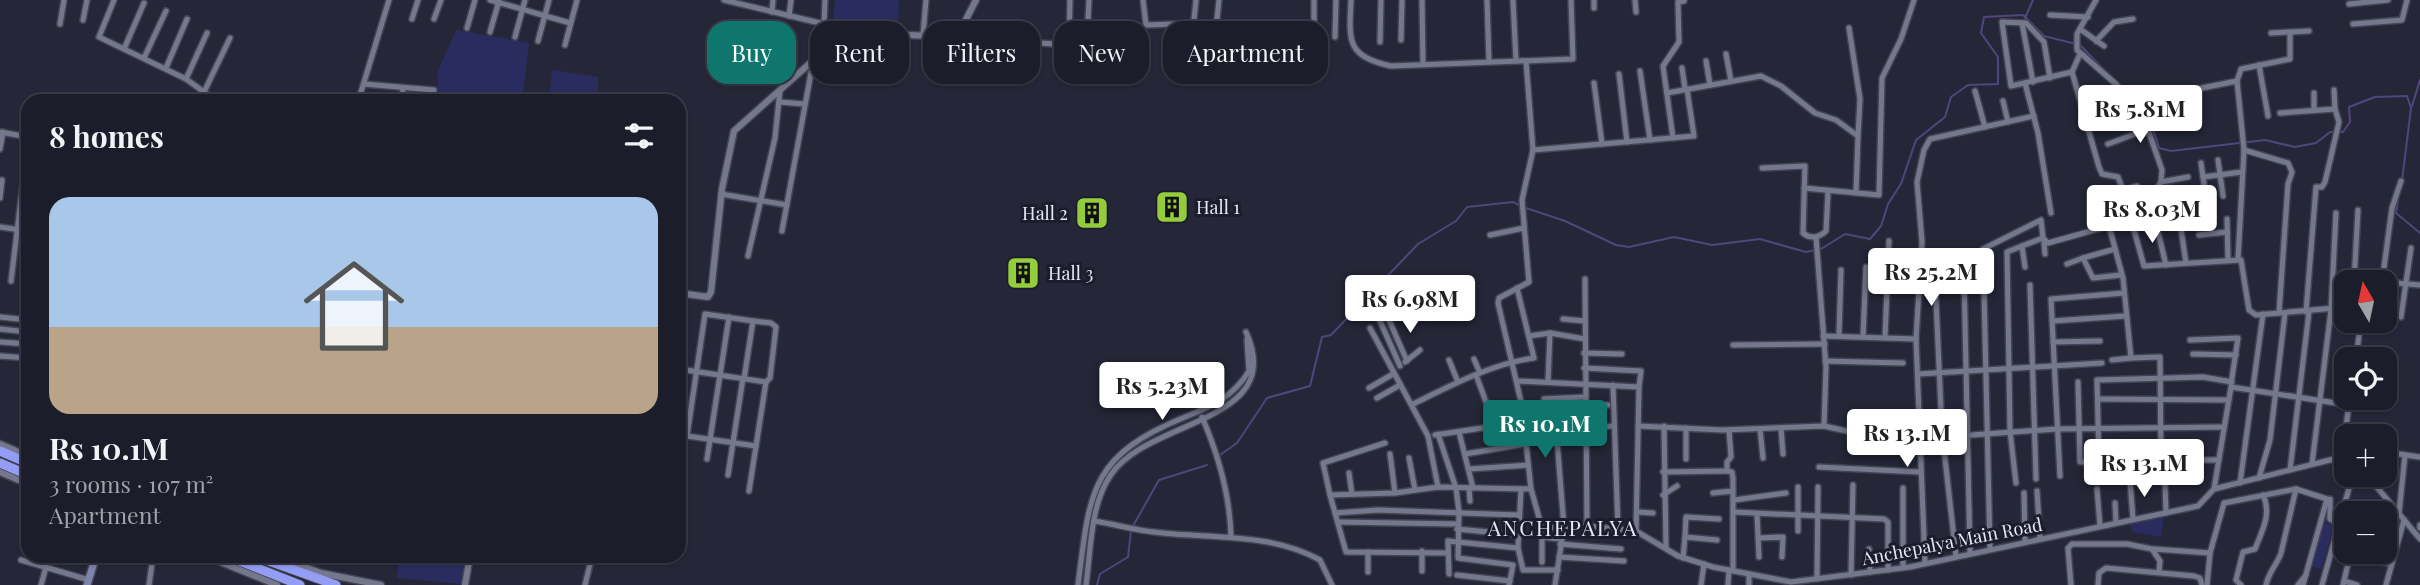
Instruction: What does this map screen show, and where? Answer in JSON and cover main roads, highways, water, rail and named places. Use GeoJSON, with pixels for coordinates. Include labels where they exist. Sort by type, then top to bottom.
{"type":"FeatureCollection","features":[{"type":"Feature","properties":{"kind":"highway"},"geometry":{"type":"LineString","coordinates":[[0,451],[21,460]]}},
{"type":"Feature","properties":{"kind":"highway"},"geometry":{"type":"LineString","coordinates":[[0,463],[21,472]]}},
{"type":"Feature","properties":{"kind":"highway"},"geometry":{"type":"LineString","coordinates":[[245,563],[298,584]]}},
{"type":"Feature","properties":{"kind":"highway"},"geometry":{"type":"LineString","coordinates":[[272,563],[336,585]]}},
{"type":"Feature","properties":{"kind":"main road"},"geometry":{"type":"LineString","coordinates":[[88,582],[94,563]]}},
{"type":"Feature","properties":{"kind":"waterway"},"geometry":{"type":"LineString","coordinates":[[2025,18],[2033,0]]}},
{"type":"Feature","properties":{"kind":"waterway"},"geometry":{"type":"LineString","coordinates":[[1526,208],[1565,221],[1616,245],[1629,247],[1674,237],[1712,245],[1760,239],[1806,252],[1821,249],[1845,234],[1870,239],[1881,226],[1888,204],[1901,184],[1916,140],[1945,117],[1951,97],[1968,85],[1998,84],[1998,57],[1981,33],[1984,17],[2023,15],[2044,36],[2080,45],[2140,107]]}},
{"type":"Feature","properties":{"kind":"waterway"},"geometry":{"type":"LineString","coordinates":[[2412,106],[2420,80]]}},
{"type":"Feature","properties":{"kind":"waterway"},"geometry":{"type":"LineString","coordinates":[[2143,112],[2152,125],[2159,148],[2171,151],[2265,140],[2295,147],[2316,143],[2330,132],[2343,132],[2350,122],[2349,107],[2375,97],[2407,96],[2411,108],[2402,181]]}},
{"type":"Feature","properties":{"kind":"waterway"},"geometry":{"type":"LineString","coordinates":[[2399,194],[2396,213],[2420,233]]}},
{"type":"Feature","properties":{"kind":"waterway"},"geometry":{"type":"LineString","coordinates":[[1220,455],[1237,443],[1267,398],[1310,386],[1322,337],[1331,335],[1418,244],[1456,221],[1467,207],[1513,202],[1521,206]]}},
{"type":"Feature","properties":{"kind":"waterway"},"geometry":{"type":"LineString","coordinates":[[1133,526],[1159,480],[1207,465]]}},
{"type":"Feature","properties":{"kind":"waterway"},"geometry":{"type":"LineString","coordinates":[[1097,585],[1100,574],[1128,557],[1131,531]]}},
{"type":"Feature","properties":{"kind":"place","name":"Hall 1"},"geometry":{"type":"Point","coordinates":[1172,207]}},
{"type":"Feature","properties":{"kind":"place","name":"Hall 2"},"geometry":{"type":"Point","coordinates":[1092,213]}},
{"type":"Feature","properties":{"kind":"place","name":"Hall 3"},"geometry":{"type":"Point","coordinates":[1023,273]}},
{"type":"Feature","properties":{"kind":"district","name":"ANCHEPALYA"},"geometry":{"type":"Point","coordinates":[1563,527]}}]}
